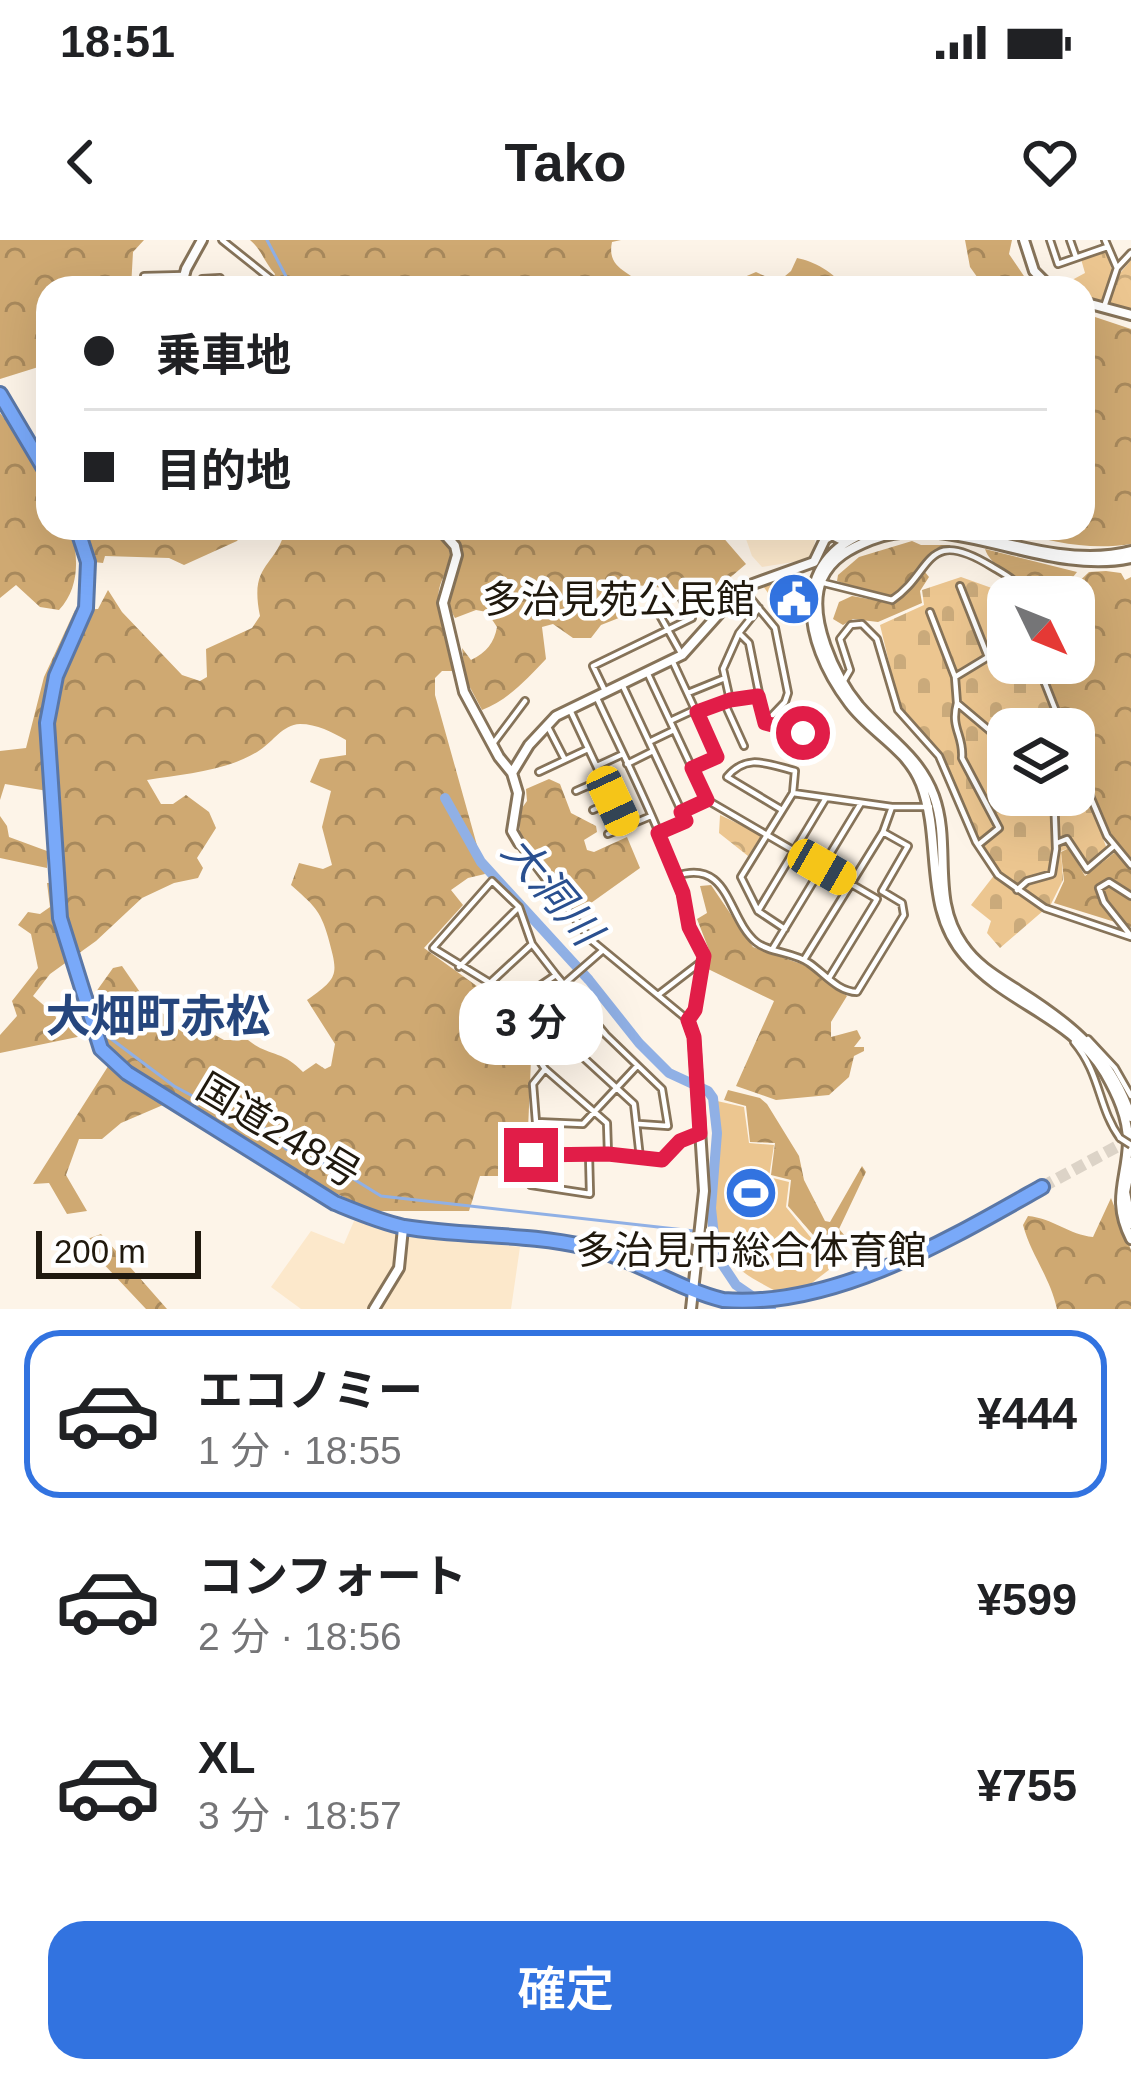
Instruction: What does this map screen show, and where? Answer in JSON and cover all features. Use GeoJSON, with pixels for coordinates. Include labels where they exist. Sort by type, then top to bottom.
{"type":"FeatureCollection","features":[{"type":"Feature","properties":{"kind":"highway"},"geometry":{"type":"LineString","coordinates":[[0,394],[36,455]]}},
{"type":"Feature","properties":{"kind":"highway","name":"国道248号"},"geometry":{"type":"LineString","coordinates":[[81,540],[88,562],[86,608],[56,676],[47,723],[62,931],[101,1049],[128,1073],[335,1203],[403,1226],[586,1247],[693,1290],[746,1304],[800,1305],[852,1291],[1042,1187]]}},
{"type":"Feature","properties":{"kind":"street"},"geometry":{"type":"LineString","coordinates":[[144,276],[184,275],[206,240]]}},
{"type":"Feature","properties":{"kind":"street"},"geometry":{"type":"LineString","coordinates":[[222,240],[267,276]]}},
{"type":"Feature","properties":{"kind":"street"},"geometry":{"type":"LineString","coordinates":[[1024,240],[1039,276]]}},
{"type":"Feature","properties":{"kind":"street"},"geometry":{"type":"LineString","coordinates":[[1050,240],[1058,264],[1106,243],[1117,268]]}},
{"type":"Feature","properties":{"kind":"street"},"geometry":{"type":"LineString","coordinates":[[1070,240],[1076,257]]}},
{"type":"Feature","properties":{"kind":"street"},"geometry":{"type":"LineString","coordinates":[[1104,307],[1117,268],[1131,253]]}},
{"type":"Feature","properties":{"kind":"street"},"geometry":{"type":"LineString","coordinates":[[1095,305],[1131,315]]}},
{"type":"Feature","properties":{"kind":"street"},"geometry":{"type":"LineString","coordinates":[[450,540],[457,555],[442,600],[464,692],[512,773],[518,793],[512,831],[603,950],[688,1020],[694,1037],[704,1166],[692,1309]]}},
{"type":"Feature","properties":{"kind":"street"},"geometry":{"type":"LineString","coordinates":[[512,773],[547,725],[569,708],[677,658],[742,588],[814,562],[825,540]]}},
{"type":"Feature","properties":{"kind":"street"},"geometry":{"type":"LineString","coordinates":[[840,540],[848,545]]}},
{"type":"Feature","properties":{"kind":"street"},"geometry":{"type":"LineString","coordinates":[[857,540],[823,561],[812,583],[820,646],[851,707],[896,747],[916,772],[933,807]]}},
{"type":"Feature","properties":{"kind":"street"},"geometry":{"type":"LineString","coordinates":[[867,540],[848,545],[820,582],[824,635],[843,682],[870,718],[915,760],[933,807],[944,904],[963,945],[987,970],[1075,1032],[1115,1068],[1131,1096]]}},
{"type":"Feature","properties":{"kind":"street"},"geometry":{"type":"LineString","coordinates":[[961,540],[1070,561],[1131,555]]}},
{"type":"Feature","properties":{"kind":"street"},"geometry":{"type":"LineString","coordinates":[[998,540],[1066,554],[1131,555]]}},
{"type":"Feature","properties":{"kind":"street"},"geometry":{"type":"LineString","coordinates":[[820,582],[892,600],[930,557],[956,550],[1008,576]]}},
{"type":"Feature","properties":{"kind":"street"},"geometry":{"type":"LineString","coordinates":[[955,677],[988,657],[960,586]]}},
{"type":"Feature","properties":{"kind":"street"},"geometry":{"type":"LineString","coordinates":[[742,588],[776,628],[788,693],[780,711],[765,723]]}},
{"type":"Feature","properties":{"kind":"street"},"geometry":{"type":"LineString","coordinates":[[682,599],[692,618],[593,666],[623,754],[676,876],[689,927],[704,961],[695,1010],[688,1020]]}},
{"type":"Feature","properties":{"kind":"street"},"geometry":{"type":"LineString","coordinates":[[653,603],[717,757],[692,768]]}},
{"type":"Feature","properties":{"kind":"street"},"geometry":{"type":"LineString","coordinates":[[744,746],[727,701],[723,670],[740,633],[759,608]]}},
{"type":"Feature","properties":{"kind":"street"},"geometry":{"type":"LineString","coordinates":[[930,612],[955,677],[957,703],[952,721],[963,746],[962,758],[999,828],[978,845]]}},
{"type":"Feature","properties":{"kind":"street"},"geometry":{"type":"LineString","coordinates":[[843,682],[850,670],[840,639],[851,625],[862,624],[877,639],[898,710],[946,769],[978,845],[998,874],[1058,913],[1131,936]]}},
{"type":"Feature","properties":{"kind":"street"},"geometry":{"type":"LineString","coordinates":[[740,633],[749,643],[765,723]]}},
{"type":"Feature","properties":{"kind":"street"},"geometry":{"type":"LineString","coordinates":[[647,671],[707,800],[877,899]]}},
{"type":"Feature","properties":{"kind":"street"},"geometry":{"type":"LineString","coordinates":[[688,693],[725,678]]}},
{"type":"Feature","properties":{"kind":"street"},"geometry":{"type":"LineString","coordinates":[[621,683],[686,821],[658,833]]}},
{"type":"Feature","properties":{"kind":"street"},"geometry":{"type":"LineString","coordinates":[[670,721],[727,701],[758,696]]}},
{"type":"Feature","properties":{"kind":"street"},"geometry":{"type":"LineString","coordinates":[[492,745],[525,701]]}},
{"type":"Feature","properties":{"kind":"street"},"geometry":{"type":"LineString","coordinates":[[957,703],[987,728]]}},
{"type":"Feature","properties":{"kind":"street"},"geometry":{"type":"LineString","coordinates":[[569,708],[625,826]]}},
{"type":"Feature","properties":{"kind":"street"},"geometry":{"type":"LineString","coordinates":[[765,723],[803,733]]}},
{"type":"Feature","properties":{"kind":"street"},"geometry":{"type":"LineString","coordinates":[[547,725],[565,759]]}},
{"type":"Feature","properties":{"kind":"street"},"geometry":{"type":"LineString","coordinates":[[649,742],[674,730]]}},
{"type":"Feature","properties":{"kind":"street"},"geometry":{"type":"LineString","coordinates":[[538,772],[589,748]]}},
{"type":"Feature","properties":{"kind":"street"},"geometry":{"type":"LineString","coordinates":[[627,764],[653,752]]}},
{"type":"Feature","properties":{"kind":"street"},"geometry":{"type":"LineString","coordinates":[[597,766],[623,754]]}},
{"type":"Feature","properties":{"kind":"street"},"geometry":{"type":"LineString","coordinates":[[782,810],[727,777],[748,760],[795,771],[793,794],[741,877],[758,911],[785,929]]}},
{"type":"Feature","properties":{"kind":"street"},"geometry":{"type":"LineString","coordinates":[[576,791],[603,778]]}},
{"type":"Feature","properties":{"kind":"street"},"geometry":{"type":"LineString","coordinates":[[793,794],[892,807],[933,807]]}},
{"type":"Feature","properties":{"kind":"street"},"geometry":{"type":"LineString","coordinates":[[758,911],[826,798]]}},
{"type":"Feature","properties":{"kind":"street"},"geometry":{"type":"LineString","coordinates":[[681,812],[707,800]]}},
{"type":"Feature","properties":{"kind":"street"},"geometry":{"type":"LineString","coordinates":[[592,810],[613,801]]}},
{"type":"Feature","properties":{"kind":"street"},"geometry":{"type":"LineString","coordinates":[[773,948],[861,803]]}},
{"type":"Feature","properties":{"kind":"street"},"geometry":{"type":"LineString","coordinates":[[805,959],[883,832],[892,807]]}},
{"type":"Feature","properties":{"kind":"street"},"geometry":{"type":"LineString","coordinates":[[1095,812],[1131,865]]}},
{"type":"Feature","properties":{"kind":"street"},"geometry":{"type":"LineString","coordinates":[[608,834],[651,816]]}},
{"type":"Feature","properties":{"kind":"street"},"geometry":{"type":"LineString","coordinates":[[1017,890],[1027,881],[1052,874],[1054,816]]}},
{"type":"Feature","properties":{"kind":"street"},"geometry":{"type":"LineString","coordinates":[[829,978],[908,846],[883,832]]}},
{"type":"Feature","properties":{"kind":"street"},"geometry":{"type":"LineString","coordinates":[[1055,844],[1067,839],[1087,869],[1114,846]]}},
{"type":"Feature","properties":{"kind":"street"},"geometry":{"type":"LineString","coordinates":[[676,876],[692,871],[709,875],[730,898],[754,940],[805,959],[847,992],[856,992],[904,915],[902,903],[882,891]]}},
{"type":"Feature","properties":{"kind":"street"},"geometry":{"type":"LineString","coordinates":[[608,1154],[607,1123],[545,1069],[524,1037],[513,1004],[490,983],[433,948],[492,880],[519,907],[532,944],[556,975],[662,1089],[668,1126],[639,1124]]}},
{"type":"Feature","properties":{"kind":"street"},"geometry":{"type":"LineString","coordinates":[[1131,896],[1109,882],[1100,888],[1104,902],[1131,936]]}},
{"type":"Feature","properties":{"kind":"street"},"geometry":{"type":"LineString","coordinates":[[459,967],[519,907]]}},
{"type":"Feature","properties":{"kind":"street"},"geometry":{"type":"LineString","coordinates":[[490,983],[532,944]]}},
{"type":"Feature","properties":{"kind":"street"},"geometry":{"type":"LineString","coordinates":[[564,983],[603,950]]}},
{"type":"Feature","properties":{"kind":"street"},"geometry":{"type":"LineString","coordinates":[[658,995],[704,961]]}},
{"type":"Feature","properties":{"kind":"street"},"geometry":{"type":"LineString","coordinates":[[513,1004],[556,975]]}},
{"type":"Feature","properties":{"kind":"street"},"geometry":{"type":"LineString","coordinates":[[524,1037],[578,1000]]}},
{"type":"Feature","properties":{"kind":"street"},"geometry":{"type":"LineString","coordinates":[[551,1018],[634,1104],[640,1159]]}},
{"type":"Feature","properties":{"kind":"street"},"geometry":{"type":"LineString","coordinates":[[1075,1032],[1108,1067],[1131,1117]]}},
{"type":"Feature","properties":{"kind":"street"},"geometry":{"type":"LineString","coordinates":[[1075,1032],[1097,1075],[1108,1115],[1120,1138],[1131,1145]]}},
{"type":"Feature","properties":{"kind":"street"},"geometry":{"type":"LineString","coordinates":[[1075,1032],[1102,1069],[1127,1125],[1119,1195],[1131,1239]]}},
{"type":"Feature","properties":{"kind":"street"},"geometry":{"type":"LineString","coordinates":[[536,1122],[584,1124],[638,1066]]}},
{"type":"Feature","properties":{"kind":"street"},"geometry":{"type":"LineString","coordinates":[[545,1069],[533,1084],[536,1122],[531,1185],[590,1194],[589,1155]]}},
{"type":"Feature","properties":{"kind":"street"},"geometry":{"type":"LineString","coordinates":[[531,1155],[608,1154],[662,1160],[680,1141],[700,1133]]}},
{"type":"Feature","properties":{"kind":"street"},"geometry":{"type":"LineString","coordinates":[[1131,1162],[1125,1192],[1131,1224]]}},
{"type":"Feature","properties":{"kind":"street"},"geometry":{"type":"LineString","coordinates":[[374,1309],[399,1268],[403,1226]]}},
{"type":"Feature","properties":{"kind":"shaded area"},"geometry":{"type":"Polygon","coordinates":[[[746,540],[815,540],[812,559],[762,567],[746,540]]]}},
{"type":"Feature","properties":{"kind":"shaded area"},"geometry":{"type":"Polygon","coordinates":[[[354,1221],[421,1236],[520,1247],[511,1309],[378,1309],[371,1305],[368,1309],[301,1309],[271,1287],[311,1231],[344,1244],[354,1221]]]}},
{"type":"Feature","properties":{"kind":"green space"},"geometry":{"type":"Polygon","coordinates":[[[0,240],[144,240],[133,252],[132,276],[36,276],[36,368],[0,379],[0,240]]]}},
{"type":"Feature","properties":{"kind":"green space"},"geometry":{"type":"Polygon","coordinates":[[[250,240],[621,240],[612,242],[613,259],[631,276],[274,276],[250,240]]]}},
{"type":"Feature","properties":{"kind":"green space"},"geometry":{"type":"Polygon","coordinates":[[[965,240],[1012,240],[1009,254],[1024,276],[976,276],[965,240]]]}},
{"type":"Feature","properties":{"kind":"green space"},"geometry":{"type":"Polygon","coordinates":[[[1109,250],[1111,268],[1121,272],[1131,260],[1131,309],[1095,300],[1095,276],[1079,276],[1085,273],[1081,259],[1109,250]]]}},
{"type":"Feature","properties":{"kind":"green space"},"geometry":{"type":"Polygon","coordinates":[[[797,258],[835,276],[785,276],[797,258]]]}},
{"type":"Feature","properties":{"kind":"green space"},"geometry":{"type":"Polygon","coordinates":[[[1095,317],[1131,329],[1131,544],[1051,540],[1095,540],[1095,317]]]}},
{"type":"Feature","properties":{"kind":"green space"},"geometry":{"type":"Polygon","coordinates":[[[0,413],[36,462],[36,540],[73,540],[76,571],[71,592],[59,610],[40,607],[16,585],[0,598],[0,413]]]}},
{"type":"Feature","properties":{"kind":"green space"},"geometry":{"type":"Polygon","coordinates":[[[86,540],[238,540],[184,565],[169,558],[105,556],[103,563],[94,562],[86,540]]]}},
{"type":"Feature","properties":{"kind":"green space"},"geometry":{"type":"Polygon","coordinates":[[[444,540],[450,551],[439,606],[454,671],[442,671],[435,678],[435,695],[485,874],[468,878],[451,890],[463,905],[424,948],[499,1002],[531,1060],[526,1176],[480,1176],[469,1211],[372,1211],[229,1146],[163,1105],[121,1123],[102,1139],[79,1139],[66,1175],[87,1211],[67,1214],[49,1183],[33,1184],[114,1057],[104,1045],[88,1003],[113,968],[122,966],[144,998],[176,1024],[195,1024],[224,1040],[248,1040],[303,1072],[316,1063],[325,1069],[331,1066],[335,1044],[307,1000],[331,980],[334,959],[319,914],[291,885],[299,863],[323,869],[332,865],[322,827],[331,791],[310,782],[320,759],[346,755],[346,740],[300,724],[234,763],[147,780],[161,804],[173,804],[186,795],[209,812],[216,828],[197,858],[203,868],[198,878],[142,898],[96,941],[50,974],[33,996],[55,1015],[60,1029],[81,1018],[87,1035],[0,1053],[0,1035],[17,1016],[12,1001],[38,968],[31,934],[18,925],[28,912],[40,914],[50,907],[47,883],[66,883],[60,793],[5,784],[0,800],[0,751],[26,748],[44,677],[75,610],[98,609],[108,590],[122,612],[182,675],[200,681],[207,677],[206,649],[252,628],[260,616],[260,576],[281,542],[444,540]]]}},
{"type":"Feature","properties":{"kind":"green space"},"geometry":{"type":"Polygon","coordinates":[[[725,540],[746,564],[712,593],[626,584],[634,612],[601,625],[591,638],[573,638],[553,624],[542,627],[546,659],[508,695],[482,710],[465,678],[462,648],[471,660],[477,657],[489,646],[497,627],[487,612],[476,610],[455,618],[449,594],[460,565],[457,542],[725,540]]]}},
{"type":"Feature","properties":{"kind":"green space"},"geometry":{"type":"Polygon","coordinates":[[[912,541],[952,549],[927,556],[894,597],[884,598],[837,581],[859,557],[912,541]]]}},
{"type":"Feature","properties":{"kind":"green space"},"geometry":{"type":"Polygon","coordinates":[[[985,549],[1077,572],[1074,576],[1012,576],[985,549]]]}},
{"type":"Feature","properties":{"kind":"green space"},"geometry":{"type":"Polygon","coordinates":[[[925,572],[929,577],[920,591],[922,603],[878,622],[853,619],[843,625],[833,619],[839,602],[852,596],[891,603],[925,572]]]}},
{"type":"Feature","properties":{"kind":"green space"},"geometry":{"type":"Polygon","coordinates":[[[1089,572],[1121,573],[1125,580],[1131,577],[1131,927],[1054,903],[1064,881],[1061,852],[1069,848],[1085,876],[1119,849],[1095,803],[1095,708],[1059,708],[1049,684],[1095,684],[1095,576],[1085,576],[1089,572]]]}},
{"type":"Feature","properties":{"kind":"green space"},"geometry":{"type":"Polygon","coordinates":[[[791,576],[805,584],[806,609],[787,620],[761,583],[791,576]]]}},
{"type":"Feature","properties":{"kind":"green space"},"geometry":{"type":"Polygon","coordinates":[[[961,577],[987,586],[987,684],[1041,684],[1050,708],[987,708],[987,816],[1094,816],[1110,857],[1085,875],[1070,848],[1061,851],[1063,880],[1051,904],[1000,948],[987,933],[991,921],[971,905],[999,869],[979,839],[942,754],[899,704],[880,625],[924,605],[922,590],[961,577]]]}},
{"type":"Feature","properties":{"kind":"green space"},"geometry":{"type":"Polygon","coordinates":[[[549,779],[560,784],[571,813],[596,826],[597,832],[584,840],[587,850],[594,852],[627,837],[640,868],[577,913],[520,835],[519,812],[527,801],[526,789],[549,779]]]}},
{"type":"Feature","properties":{"kind":"green space"},"geometry":{"type":"Polygon","coordinates":[[[720,815],[762,835],[748,856],[719,833],[720,815]]]}},
{"type":"Feature","properties":{"kind":"green space"},"geometry":{"type":"Polygon","coordinates":[[[0,816],[9,837],[47,851],[47,868],[0,858],[0,816]]]}},
{"type":"Feature","properties":{"kind":"green space"},"geometry":{"type":"Polygon","coordinates":[[[711,885],[753,947],[804,965],[847,996],[831,1022],[831,1037],[857,1030],[861,1038],[854,1047],[864,1047],[864,1051],[854,1056],[849,1077],[829,1095],[776,1100],[736,1086],[774,1001],[708,969],[709,950],[697,919],[707,913],[700,886],[711,885]]]}},
{"type":"Feature","properties":{"kind":"green space"},"geometry":{"type":"Polygon","coordinates":[[[728,1090],[767,1104],[799,1156],[804,1180],[825,1221],[830,1222],[862,1166],[866,1172],[839,1229],[846,1237],[833,1247],[834,1259],[788,1206],[791,1180],[771,1175],[775,1143],[750,1142],[746,1106],[724,1100],[728,1090]]]}},
{"type":"Feature","properties":{"kind":"green space","name":"多治見市総合体育館"},"geometry":{"type":"Polygon","coordinates":[[[717,1101],[744,1107],[749,1143],[774,1145],[769,1177],[789,1182],[786,1207],[834,1266],[791,1299],[742,1271],[719,1236],[713,1191],[717,1101]]]}},
{"type":"Feature","properties":{"kind":"green space"},"geometry":{"type":"Polygon","coordinates":[[[1111,1198],[1131,1250],[1131,1309],[1057,1309],[1023,1225],[1028,1216],[1037,1217],[1093,1237],[1111,1198]]]}},
{"type":"Feature","properties":{"kind":"green space"},"geometry":{"type":"Polygon","coordinates":[[[101,1234],[167,1309],[146,1309],[82,1241],[101,1234]]]}},
{"type":"Feature","properties":{"kind":"waterway"},"geometry":{"type":"LineString","coordinates":[[267,240],[286,276]]}},
{"type":"Feature","properties":{"kind":"waterway","name":"大洞川"},"geometry":{"type":"LineString","coordinates":[[445,798],[481,862],[589,980],[639,1043],[669,1073],[708,1091],[713,1098],[717,1133],[711,1208],[716,1255],[736,1285],[771,1309]]}},
{"type":"Feature","properties":{"kind":"waterway"},"geometry":{"type":"LineString","coordinates":[[96,1013],[106,1035],[174,1086],[224,1113],[255,1119],[286,1149],[339,1170],[381,1196],[712,1233]]}},
{"type":"Feature","properties":{"kind":"tunnel"},"geometry":{"type":"LineString","coordinates":[[1042,1187],[1131,1139]]}},
{"type":"Feature","properties":{"kind":"place","name":"多治見苑公民館"},"geometry":{"type":"Point","coordinates":[794,599]}},
{"type":"Feature","properties":{"kind":"place","name":"多治見市総合体育館"},"geometry":{"type":"Point","coordinates":[751,1193]}},
{"type":"Feature","properties":{"kind":"district","name":"大畑町赤松"},"geometry":{"type":"Point","coordinates":[158,1016]}},
{"type":"Feature","properties":{"kind":"route"},"geometry":{"type":"LineString","coordinates":[[531,1155],[608,1154],[662,1160],[680,1141],[700,1133],[694,1037],[688,1020],[695,1010],[704,956],[689,927],[683,893],[658,833],[686,821],[681,812],[707,800],[692,768],[717,757],[697,712],[758,696],[765,723],[803,733]]}}]}
